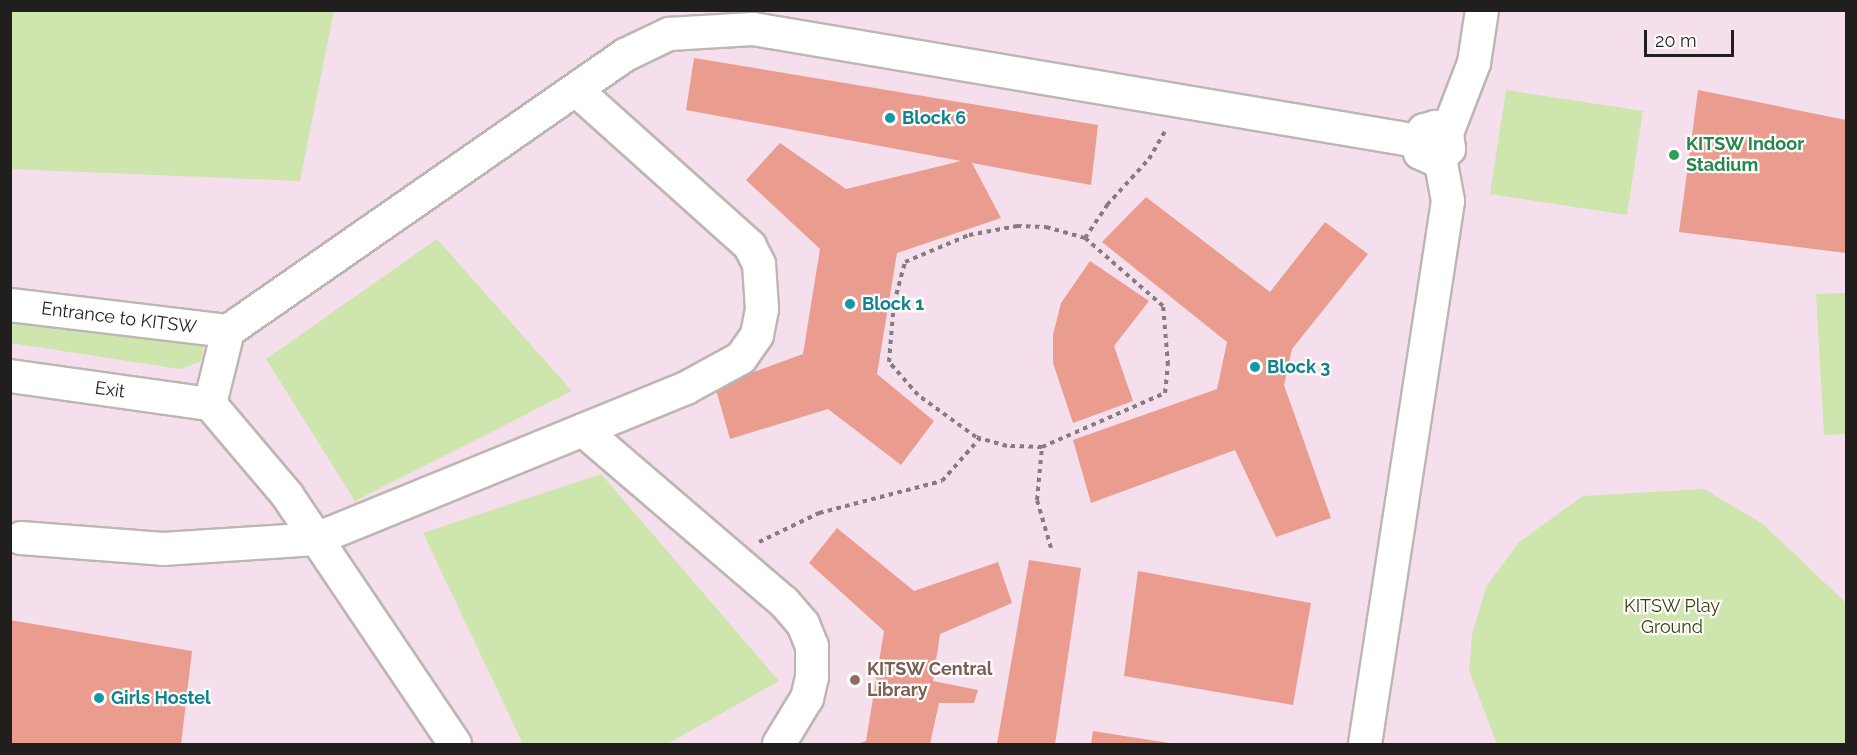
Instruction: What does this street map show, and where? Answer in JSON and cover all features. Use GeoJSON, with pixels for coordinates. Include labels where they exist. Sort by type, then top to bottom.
{"type":"FeatureCollection","features":[{"type":"Feature","properties":{"kind":"lane"},"geometry":{"type":"LineString","coordinates":[[1365,744],[1448,201],[1435,144],[1474,63],[1482,10]]}},
{"type":"Feature","properties":{"kind":"lane"},"geometry":{"type":"LineString","coordinates":[[455,744],[288,496],[210,404],[228,331],[577,91],[625,55],[669,34],[753,30],[1176,103],[1435,144]]}},
{"type":"Feature","properties":{"kind":"lane"},"geometry":{"type":"LineString","coordinates":[[21,538],[163,549],[316,539],[719,373],[741,358],[752,343],[762,309],[759,264],[750,246],[577,91]]}},
{"type":"Feature","properties":{"kind":"lane","name":"Entrance to KITSW"},"geometry":{"type":"LineString","coordinates":[[10,305],[228,331]]}},
{"type":"Feature","properties":{"kind":"lane","name":"Exit"},"geometry":{"type":"LineString","coordinates":[[10,376],[210,404]]}},
{"type":"Feature","properties":{"kind":"lane"},"geometry":{"type":"LineString","coordinates":[[583,430],[784,602],[803,624],[812,646],[812,677],[807,698],[779,744]]}},
{"type":"Feature","properties":{"kind":"path"},"geometry":{"type":"LineString","coordinates":[[1085,238],[1113,198],[1149,159],[1176,103]]}},
{"type":"Feature","properties":{"kind":"path"},"geometry":{"type":"LineString","coordinates":[[1046,227],[1085,238],[1163,306],[1168,365],[1166,393],[1042,447],[1007,446],[980,438],[918,395],[889,362],[894,303],[905,262],[918,254],[996,229],[1046,227]]}},
{"type":"Feature","properties":{"kind":"path"},"geometry":{"type":"LineString","coordinates":[[732,557],[819,513],[942,481],[980,438]]}},
{"type":"Feature","properties":{"kind":"path"},"geometry":{"type":"LineString","coordinates":[[1042,447],[1037,500],[1051,548]]}},
{"type":"Feature","properties":{"kind":"shaded area"},"geometry":{"type":"Polygon","coordinates":[[[11,11],[1846,11],[1846,744],[11,744],[11,11]]]}},
{"type":"Feature","properties":{"kind":"green space"},"geometry":{"type":"Polygon","coordinates":[[[11,10],[334,11],[300,181],[11,169],[11,10]]]}},
{"type":"Feature","properties":{"kind":"green space"},"geometry":{"type":"Polygon","coordinates":[[[1506,90],[1643,111],[1627,215],[1490,194],[1506,90]]]}},
{"type":"Feature","properties":{"kind":"green space"},"geometry":{"type":"Polygon","coordinates":[[[437,239],[572,391],[355,501],[266,359],[437,239]]]}},
{"type":"Feature","properties":{"kind":"green space"},"geometry":{"type":"Polygon","coordinates":[[[1846,293],[1846,434],[1824,435],[1816,294],[1846,293]]]}},
{"type":"Feature","properties":{"kind":"green space"},"geometry":{"type":"Polygon","coordinates":[[[11,317],[196,342],[202,345],[203,354],[200,362],[180,369],[11,343],[11,317]]]}},
{"type":"Feature","properties":{"kind":"green space"},"geometry":{"type":"Polygon","coordinates":[[[601,474],[779,681],[667,744],[523,744],[423,533],[601,474]]]}},
{"type":"Feature","properties":{"kind":"green space","name":"KITSW Play Ground"},"geometry":{"type":"Polygon","coordinates":[[[1704,489],[1763,524],[1846,603],[1846,744],[1497,744],[1469,671],[1472,635],[1486,587],[1519,542],[1583,496],[1704,489]]]}},
{"type":"Feature","properties":{"kind":"building","name":"Block 1"},"geometry":{"type":"Polygon","coordinates":[[[694,58],[1098,125],[1091,185],[972,163],[1001,218],[897,253],[877,374],[934,421],[901,465],[828,409],[730,439],[715,386],[803,354],[820,249],[746,180],[780,143],[846,189],[961,161],[686,110],[694,58]]]}},
{"type":"Feature","properties":{"kind":"building"},"geometry":{"type":"Polygon","coordinates":[[[1698,90],[1846,120],[1846,253],[1679,232],[1698,90]]]}},
{"type":"Feature","properties":{"kind":"building","name":"Block 3"},"geometry":{"type":"Polygon","coordinates":[[[1146,197],[1270,292],[1325,222],[1368,254],[1292,349],[1284,385],[1331,518],[1276,537],[1235,450],[1091,503],[1073,440],[1217,389],[1227,342],[1102,242],[1146,197]]]}},
{"type":"Feature","properties":{"kind":"building"},"geometry":{"type":"Polygon","coordinates":[[[1090,261],[1149,301],[1114,346],[1133,401],[1073,423],[1053,363],[1053,335],[1061,303],[1090,261]]]}},
{"type":"Feature","properties":{"kind":"building"},"geometry":{"type":"Polygon","coordinates":[[[837,528],[914,591],[998,562],[1012,603],[940,634],[933,681],[978,690],[974,703],[939,703],[930,744],[857,744],[866,741],[884,631],[809,563],[837,528]]]}},
{"type":"Feature","properties":{"kind":"building"},"geometry":{"type":"Polygon","coordinates":[[[1029,560],[1081,568],[1055,744],[997,744],[1029,560]]]}},
{"type":"Feature","properties":{"kind":"building"},"geometry":{"type":"Polygon","coordinates":[[[1138,571],[1311,603],[1293,705],[1124,676],[1138,571]]]}},
{"type":"Feature","properties":{"kind":"building","name":"Girls Hostel"},"geometry":{"type":"Polygon","coordinates":[[[10,620],[192,651],[181,744],[10,744],[10,620]]]}},
{"type":"Feature","properties":{"kind":"building"},"geometry":{"type":"Polygon","coordinates":[[[1093,731],[1169,743],[1169,744],[1091,744],[1093,731]]]}},
{"type":"Feature","properties":{"kind":"place","name":"Block 6"},"geometry":{"type":"Point","coordinates":[890,118]}},
{"type":"Feature","properties":{"kind":"place","name":"KITSW Indoor Stadium"},"geometry":{"type":"Point","coordinates":[1674,155]}},
{"type":"Feature","properties":{"kind":"place","name":"Block 1"},"geometry":{"type":"Point","coordinates":[850,304]}},
{"type":"Feature","properties":{"kind":"place","name":"Block 3"},"geometry":{"type":"Point","coordinates":[1255,367]}},
{"type":"Feature","properties":{"kind":"place","name":"KITSW Central Library"},"geometry":{"type":"Point","coordinates":[855,680]}},
{"type":"Feature","properties":{"kind":"place","name":"Girls Hostel"},"geometry":{"type":"Point","coordinates":[99,698]}}]}
